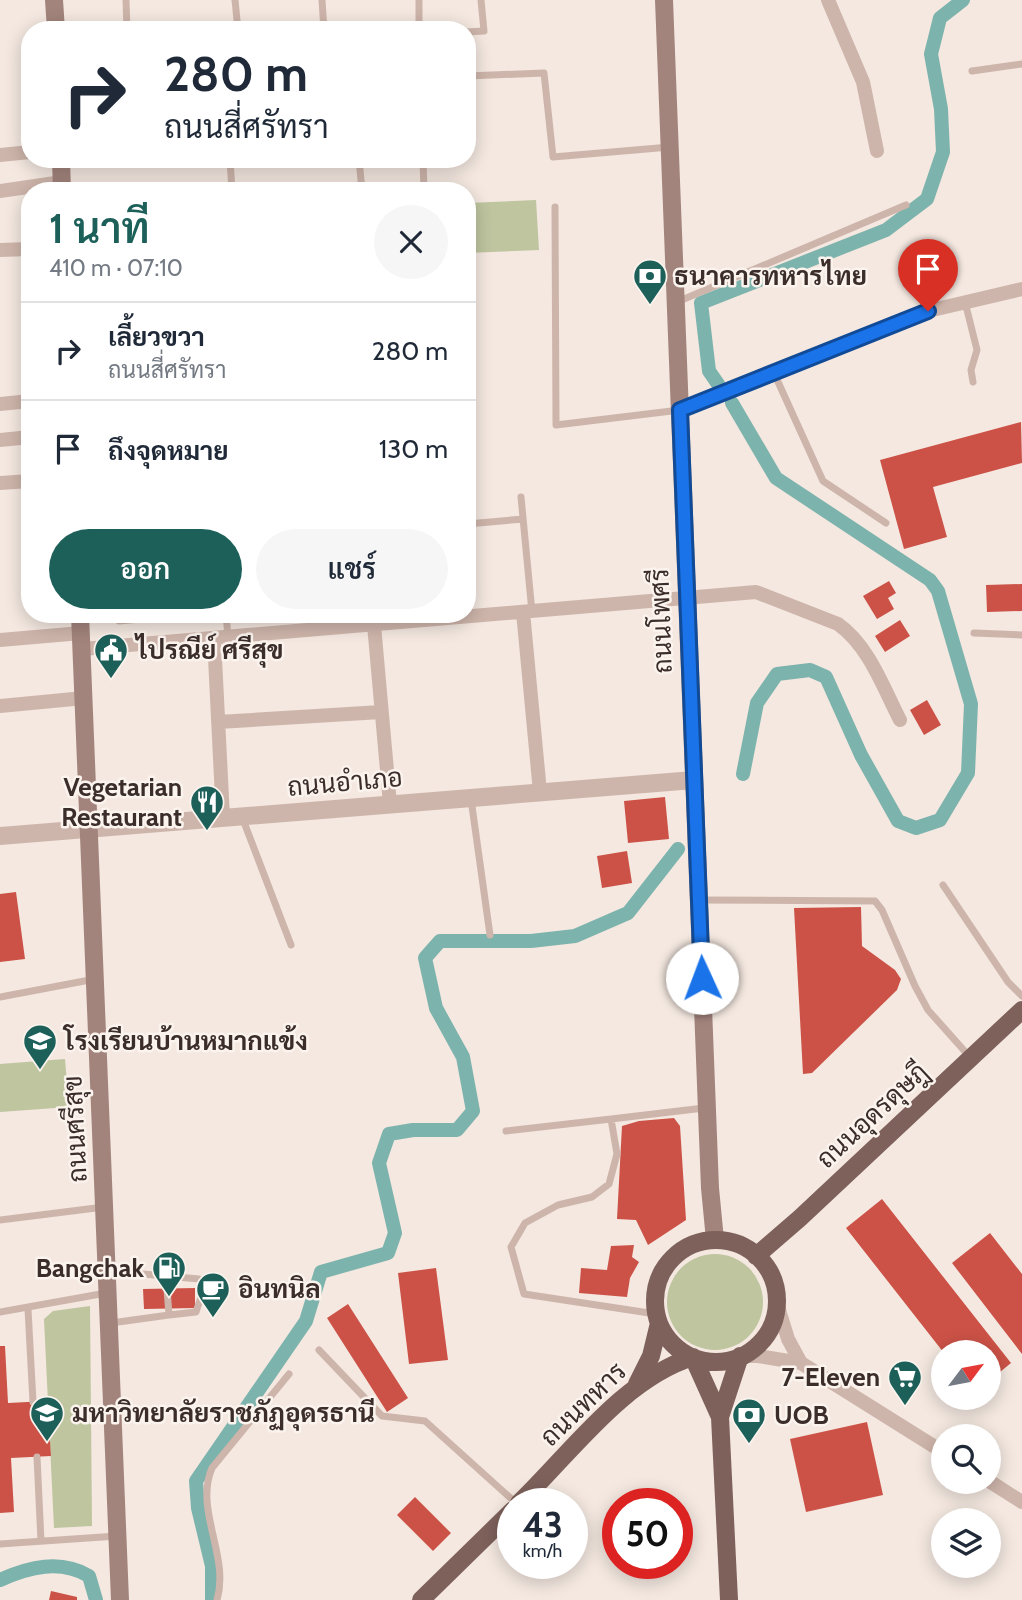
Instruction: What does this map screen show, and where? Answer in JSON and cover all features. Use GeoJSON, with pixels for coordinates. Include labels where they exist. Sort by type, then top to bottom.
{"type":"FeatureCollection","features":[{"type":"Feature","properties":{"kind":"main road"},"geometry":{"type":"LineString","coordinates":[[54,0],[55,21]]}},
{"type":"Feature","properties":{"kind":"main road","name":"ถนนโพศรี"},"geometry":{"type":"LineString","coordinates":[[666,0],[685,598],[715,1240]]}},
{"type":"Feature","properties":{"kind":"main road","name":"ถนนศรีสุข"},"geometry":{"type":"LineString","coordinates":[[80,623],[120,1600]]}},
{"type":"Feature","properties":{"kind":"main road","name":"ถนนอุดรดุษฎี"},"geometry":{"type":"LineString","coordinates":[[756,1256],[1022,1010]]}},
{"type":"Feature","properties":{"kind":"main road"},"geometry":{"type":"LineString","coordinates":[[638,1384],[651,1356],[658,1318],[656,1286],[668,1262],[689,1246],[715,1240],[732,1242],[756,1256],[771,1275],[776,1300],[775,1314],[764,1337],[740,1356],[719,1362],[693,1357],[676,1347],[658,1318]]}},
{"type":"Feature","properties":{"kind":"main road"},"geometry":{"type":"LineString","coordinates":[[729,1600],[720,1417],[740,1356]]}},
{"type":"Feature","properties":{"kind":"main road"},"geometry":{"type":"LineString","coordinates":[[693,1357],[720,1417]]}},
{"type":"Feature","properties":{"kind":"main road","name":"ถนนทหาร"},"geometry":{"type":"LineString","coordinates":[[532,1488],[638,1384],[670,1364],[693,1357]]}},
{"type":"Feature","properties":{"kind":"main road"},"geometry":{"type":"LineString","coordinates":[[421,1600],[497,1526]]}},
{"type":"Feature","properties":{"kind":"street"},"geometry":{"type":"LineString","coordinates":[[828,0],[863,82],[877,151]]}},
{"type":"Feature","properties":{"kind":"street"},"geometry":{"type":"LineString","coordinates":[[0,155],[21,153]]}},
{"type":"Feature","properties":{"kind":"street"},"geometry":{"type":"LineString","coordinates":[[0,191],[21,189]]}},
{"type":"Feature","properties":{"kind":"street"},"geometry":{"type":"LineString","coordinates":[[0,250],[21,249]]}},
{"type":"Feature","properties":{"kind":"street"},"geometry":{"type":"LineString","coordinates":[[680,410],[928,311],[1022,289]]}},
{"type":"Feature","properties":{"kind":"street"},"geometry":{"type":"LineString","coordinates":[[0,404],[21,402]]}},
{"type":"Feature","properties":{"kind":"street"},"geometry":{"type":"LineString","coordinates":[[0,440],[21,438]]}},
{"type":"Feature","properties":{"kind":"street"},"geometry":{"type":"LineString","coordinates":[[0,483],[21,482]]}},
{"type":"Feature","properties":{"kind":"street"},"geometry":{"type":"LineString","coordinates":[[476,615],[756,592],[838,624],[848,631],[864,652],[900,720]]}},
{"type":"Feature","properties":{"kind":"street"},"geometry":{"type":"LineString","coordinates":[[528,612],[540,792]]}},
{"type":"Feature","properties":{"kind":"street"},"geometry":{"type":"LineString","coordinates":[[0,640],[221,638],[348,623]]}},
{"type":"Feature","properties":{"kind":"street"},"geometry":{"type":"LineString","coordinates":[[374,623],[390,804]]}},
{"type":"Feature","properties":{"kind":"street"},"geometry":{"type":"LineString","coordinates":[[221,638],[218,722],[223,818]]}},
{"type":"Feature","properties":{"kind":"street"},"geometry":{"type":"LineString","coordinates":[[0,706],[83,698]]}},
{"type":"Feature","properties":{"kind":"street"},"geometry":{"type":"LineString","coordinates":[[218,722],[381,712]]}},
{"type":"Feature","properties":{"kind":"street","name":"ถนนอำเภอ"},"geometry":{"type":"LineString","coordinates":[[0,836],[694,779]]}},
{"type":"Feature","properties":{"kind":"street"},"geometry":{"type":"LineString","coordinates":[[776,1300],[788,1339],[802,1363]]}},
{"type":"Feature","properties":{"kind":"street"},"geometry":{"type":"LineString","coordinates":[[740,1356],[802,1363],[931,1444]]}},
{"type":"Feature","properties":{"kind":"street"},"geometry":{"type":"LineString","coordinates":[[1001,1489],[1022,1502]]}},
{"type":"Feature","properties":{"kind":"lane"},"geometry":{"type":"LineString","coordinates":[[126,0],[127,21]]}},
{"type":"Feature","properties":{"kind":"lane"},"geometry":{"type":"LineString","coordinates":[[235,0],[237,21]]}},
{"type":"Feature","properties":{"kind":"lane"},"geometry":{"type":"LineString","coordinates":[[322,0],[323,21]]}},
{"type":"Feature","properties":{"kind":"lane"},"geometry":{"type":"LineString","coordinates":[[419,0],[419,21]]}},
{"type":"Feature","properties":{"kind":"lane"},"geometry":{"type":"LineString","coordinates":[[476,31],[484,30],[481,0]]}},
{"type":"Feature","properties":{"kind":"lane"},"geometry":{"type":"LineString","coordinates":[[972,71],[1022,64]]}},
{"type":"Feature","properties":{"kind":"lane"},"geometry":{"type":"LineString","coordinates":[[476,76],[544,73],[553,157],[670,147]]}},
{"type":"Feature","properties":{"kind":"lane"},"geometry":{"type":"LineString","coordinates":[[676,302],[905,205]]}},
{"type":"Feature","properties":{"kind":"lane"},"geometry":{"type":"LineString","coordinates":[[555,207],[556,425],[680,410]]}},
{"type":"Feature","properties":{"kind":"lane"},"geometry":{"type":"LineString","coordinates":[[965,302],[977,350],[971,370],[973,382]]}},
{"type":"Feature","properties":{"kind":"lane"},"geometry":{"type":"LineString","coordinates":[[774,373],[823,481],[886,523]]}},
{"type":"Feature","properties":{"kind":"lane"},"geometry":{"type":"LineString","coordinates":[[521,498],[528,612]]}},
{"type":"Feature","properties":{"kind":"lane"},"geometry":{"type":"LineString","coordinates":[[476,523],[523,519]]}},
{"type":"Feature","properties":{"kind":"lane"},"geometry":{"type":"LineString","coordinates":[[221,638],[224,623]]}},
{"type":"Feature","properties":{"kind":"lane"},"geometry":{"type":"LineString","coordinates":[[974,633],[1022,635]]}},
{"type":"Feature","properties":{"kind":"lane"},"geometry":{"type":"LineString","coordinates":[[471,798],[490,935]]}},
{"type":"Feature","properties":{"kind":"lane"},"geometry":{"type":"LineString","coordinates":[[242,817],[291,945]]}},
{"type":"Feature","properties":{"kind":"lane"},"geometry":{"type":"LineString","coordinates":[[943,885],[1008,982],[1022,996]]}},
{"type":"Feature","properties":{"kind":"lane"},"geometry":{"type":"LineString","coordinates":[[699,900],[875,901],[882,910],[928,1010],[971,1058]]}},
{"type":"Feature","properties":{"kind":"lane"},"geometry":{"type":"LineString","coordinates":[[0,997],[95,979]]}},
{"type":"Feature","properties":{"kind":"lane"},"geometry":{"type":"LineString","coordinates":[[506,1131],[707,1107]]}},
{"type":"Feature","properties":{"kind":"lane"},"geometry":{"type":"LineString","coordinates":[[611,1119],[617,1154],[609,1184],[592,1197],[558,1205],[525,1223],[511,1247],[524,1294],[658,1318]]}},
{"type":"Feature","properties":{"kind":"lane"},"geometry":{"type":"LineString","coordinates":[[0,1220],[105,1207]]}},
{"type":"Feature","properties":{"kind":"lane"},"geometry":{"type":"LineString","coordinates":[[108,1271],[199,1279],[205,1285],[196,1312],[110,1323]]}},
{"type":"Feature","properties":{"kind":"lane"},"geometry":{"type":"LineString","coordinates":[[166,1276],[169,1315]]}},
{"type":"Feature","properties":{"kind":"lane"},"geometry":{"type":"LineString","coordinates":[[0,1312],[108,1293]]}},
{"type":"Feature","properties":{"kind":"lane"},"geometry":{"type":"LineString","coordinates":[[28,1309],[33,1402]]}},
{"type":"Feature","properties":{"kind":"lane"},"geometry":{"type":"LineString","coordinates":[[319,1350],[382,1416],[425,1421],[500,1488]]}},
{"type":"Feature","properties":{"kind":"lane"},"geometry":{"type":"LineString","coordinates":[[216,1600],[219,1573],[206,1501],[206,1481],[212,1468],[289,1374]]}},
{"type":"Feature","properties":{"kind":"lane"},"geometry":{"type":"LineString","coordinates":[[37,1457],[41,1541]]}},
{"type":"Feature","properties":{"kind":"lane"},"geometry":{"type":"LineString","coordinates":[[0,1544],[117,1536]]}},
{"type":"Feature","properties":{"kind":"green space"},"geometry":{"type":"Polygon","coordinates":[[[536,200],[539,250],[476,253],[476,203],[536,200]]]}},
{"type":"Feature","properties":{"kind":"green space"},"geometry":{"type":"Polygon","coordinates":[[[65,1059],[69,1107],[0,1112],[0,1064],[65,1059]]]}},
{"type":"Feature","properties":{"kind":"green space"},"geometry":{"type":"Polygon","coordinates":[[[706,1254],[724,1254],[742,1262],[755,1275],[763,1293],[760,1321],[742,1342],[724,1350],[706,1350],[688,1342],[675,1329],[667,1311],[667,1293],[675,1275],[688,1262],[706,1254]]]}},
{"type":"Feature","properties":{"kind":"green space"},"geometry":{"type":"Polygon","coordinates":[[[90,1306],[92,1526],[54,1528],[44,1319],[53,1311],[90,1306]]]}},
{"type":"Feature","properties":{"kind":"building"},"geometry":{"type":"Polygon","coordinates":[[[1021,422],[1022,463],[933,487],[947,537],[904,549],[880,460],[1021,422]]]}},
{"type":"Feature","properties":{"kind":"building"},"geometry":{"type":"Polygon","coordinates":[[[889,581],[896,593],[888,598],[894,609],[877,619],[863,596],[889,581]]]}},
{"type":"Feature","properties":{"kind":"building"},"geometry":{"type":"Polygon","coordinates":[[[1022,584],[1022,611],[987,612],[986,585],[1022,584]]]}},
{"type":"Feature","properties":{"kind":"building"},"geometry":{"type":"Polygon","coordinates":[[[900,620],[910,636],[885,652],[875,636],[900,620]]]}},
{"type":"Feature","properties":{"kind":"building"},"geometry":{"type":"Polygon","coordinates":[[[927,700],[941,725],[924,735],[910,710],[927,700]]]}},
{"type":"Feature","properties":{"kind":"building"},"geometry":{"type":"Polygon","coordinates":[[[665,797],[669,839],[628,843],[624,801],[665,797]]]}},
{"type":"Feature","properties":{"kind":"building"},"geometry":{"type":"Polygon","coordinates":[[[627,851],[632,883],[602,888],[597,856],[627,851]]]}},
{"type":"Feature","properties":{"kind":"building"},"geometry":{"type":"Polygon","coordinates":[[[16,892],[25,959],[0,962],[0,894],[16,892]]]}},
{"type":"Feature","properties":{"kind":"building"},"geometry":{"type":"Polygon","coordinates":[[[861,907],[862,946],[895,970],[901,979],[897,990],[812,1073],[803,1074],[794,908],[861,907]]]}},
{"type":"Feature","properties":{"kind":"building"},"geometry":{"type":"Polygon","coordinates":[[[674,1118],[680,1126],[686,1220],[648,1245],[636,1220],[617,1219],[622,1126],[639,1121],[674,1118]]]}},
{"type":"Feature","properties":{"kind":"building"},"geometry":{"type":"Polygon","coordinates":[[[882,1199],[993,1340],[934,1340],[846,1228],[882,1199]]]}},
{"type":"Feature","properties":{"kind":"building"},"geometry":{"type":"Polygon","coordinates":[[[990,1233],[1022,1274],[1022,1354],[952,1263],[990,1233]]]}},
{"type":"Feature","properties":{"kind":"building"},"geometry":{"type":"Polygon","coordinates":[[[634,1245],[632,1257],[639,1262],[630,1278],[627,1297],[579,1293],[581,1268],[607,1270],[611,1246],[634,1245]]]}},
{"type":"Feature","properties":{"kind":"building"},"geometry":{"type":"Polygon","coordinates":[[[436,1268],[448,1360],[409,1364],[398,1273],[436,1268]]]}},
{"type":"Feature","properties":{"kind":"building","name":"Bangchak"},"geometry":{"type":"Polygon","coordinates":[[[195,1288],[195,1308],[144,1309],[143,1289],[195,1288]]]}},
{"type":"Feature","properties":{"kind":"building"},"geometry":{"type":"Polygon","coordinates":[[[348,1304],[408,1398],[387,1412],[327,1318],[348,1304]]]}},
{"type":"Feature","properties":{"kind":"building"},"geometry":{"type":"Polygon","coordinates":[[[0,1346],[5,1346],[8,1403],[47,1401],[51,1456],[11,1458],[14,1512],[0,1513],[0,1346]]]}},
{"type":"Feature","properties":{"kind":"building"},"geometry":{"type":"Polygon","coordinates":[[[1001,1350],[1011,1363],[1001,1371],[1001,1350]]]}},
{"type":"Feature","properties":{"kind":"building"},"geometry":{"type":"Polygon","coordinates":[[[867,1422],[883,1495],[806,1512],[790,1439],[867,1422]]]}},
{"type":"Feature","properties":{"kind":"building"},"geometry":{"type":"Polygon","coordinates":[[[415,1497],[451,1533],[433,1551],[397,1515],[415,1497]]]}},
{"type":"Feature","properties":{"kind":"building"},"geometry":{"type":"Polygon","coordinates":[[[51,1591],[77,1597],[77,1600],[49,1600],[51,1591]]]}},
{"type":"Feature","properties":{"kind":"waterway"},"geometry":{"type":"LineString","coordinates":[[718,384],[709,371],[701,303],[886,230],[927,199],[943,152],[941,109],[931,54],[940,18],[963,0]]}},
{"type":"Feature","properties":{"kind":"waterway"},"geometry":{"type":"LineString","coordinates":[[732,403],[776,478],[930,580],[938,591],[971,704],[968,773],[940,820],[916,828],[898,821],[861,755],[826,677],[810,670],[777,674],[757,703],[743,774]]}},
{"type":"Feature","properties":{"kind":"waterway"},"geometry":{"type":"LineString","coordinates":[[212,1600],[212,1566],[198,1508],[196,1481],[306,1321],[321,1272],[388,1253],[395,1233],[379,1163],[389,1134],[413,1130],[457,1130],[473,1111],[463,1057],[436,1008],[425,958],[440,941],[531,941],[575,936],[628,913],[678,849]]}},
{"type":"Feature","properties":{"kind":"waterway"},"geometry":{"type":"LineString","coordinates":[[0,1580],[44,1567],[67,1568],[89,1576],[96,1600]]}},
{"type":"Feature","properties":{"kind":"place","name":"ธนาคารทหารไทย"},"geometry":{"type":"Point","coordinates":[650,306]}},
{"type":"Feature","properties":{"kind":"place","name":"ไปรณีย์ ศรีสุข"},"geometry":{"type":"Point","coordinates":[111,680]}},
{"type":"Feature","properties":{"kind":"place","name":"Vegetarian Restaurant"},"geometry":{"type":"Point","coordinates":[207,832]}},
{"type":"Feature","properties":{"kind":"place","name":"โรงเรียนบ้านหมากแข้ง"},"geometry":{"type":"Point","coordinates":[40,1071]}},
{"type":"Feature","properties":{"kind":"place","name":"Bangchak"},"geometry":{"type":"Point","coordinates":[169,1298]}},
{"type":"Feature","properties":{"kind":"place","name":"อินทนิล"},"geometry":{"type":"Point","coordinates":[213,1319]}},
{"type":"Feature","properties":{"kind":"place","name":"7-Eleven"},"geometry":{"type":"Point","coordinates":[905,1407]}},
{"type":"Feature","properties":{"kind":"place","name":"มหาวิทยาลัยราชภัฏอุดรธานี"},"geometry":{"type":"Point","coordinates":[47,1443]}},
{"type":"Feature","properties":{"kind":"place","name":"UOB"},"geometry":{"type":"Point","coordinates":[749,1445]}},
{"type":"Feature","properties":{"kind":"route"},"geometry":{"type":"LineString","coordinates":[[702,978],[685,598],[680,410],[928,311]]}}]}
